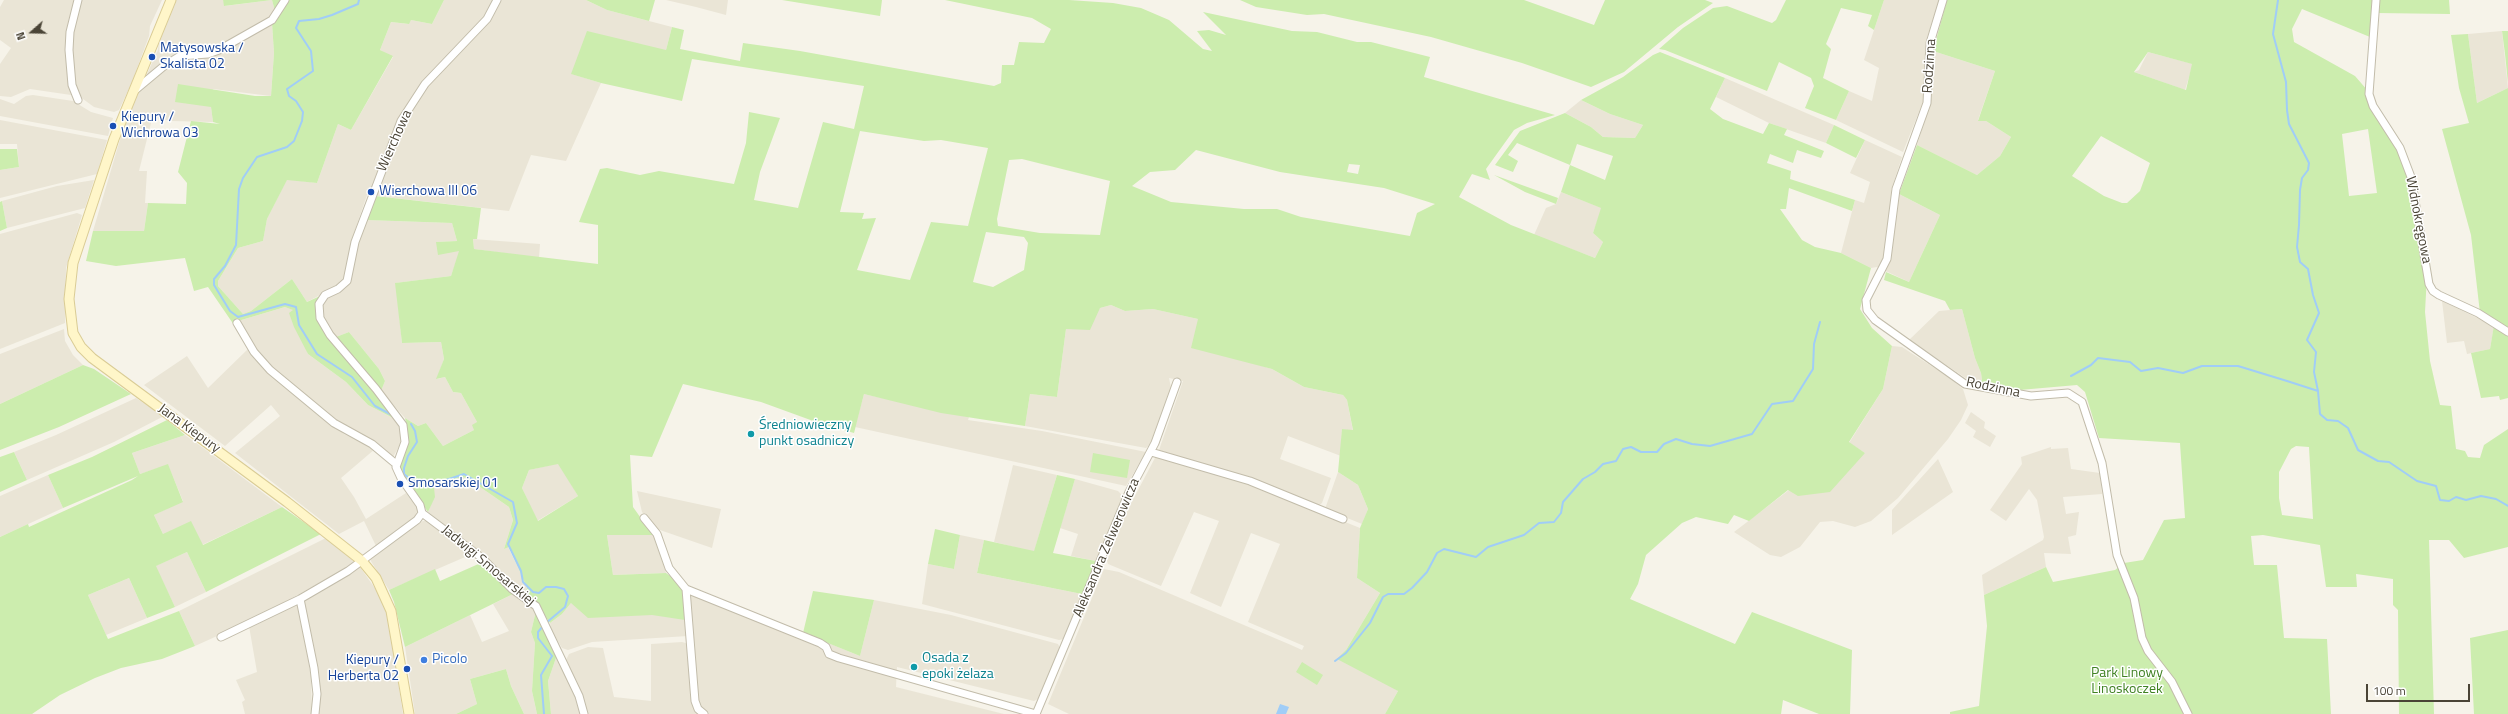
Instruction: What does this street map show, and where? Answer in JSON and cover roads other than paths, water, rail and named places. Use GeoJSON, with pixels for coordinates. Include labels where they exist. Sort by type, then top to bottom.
{"type":"FeatureCollection","features":[{"type":"Feature","properties":{"kind":"street"},"geometry":{"type":"LineString","coordinates":[[78,0],[70,32],[69,50],[72,85],[78,100]]}},
{"type":"Feature","properties":{"kind":"street","name":"Jana Kiepury"},"geometry":{"type":"LineString","coordinates":[[171,0],[124,114],[73,263],[69,298],[70,319],[77,341],[92,358],[287,502],[362,561],[376,578],[388,602],[409,714]]}},
{"type":"Feature","properties":{"kind":"street"},"geometry":{"type":"LineString","coordinates":[[134,92],[164,66],[180,56],[208,54],[219,50],[272,20],[285,0]]}},
{"type":"Feature","properties":{"kind":"street","name":"Wierchowa"},"geometry":{"type":"LineString","coordinates":[[396,464],[405,442],[403,425],[324,326],[318,312],[321,298],[325,294],[338,289],[347,280],[355,242],[401,121],[425,84],[487,19],[497,0]]}},
{"type":"Feature","properties":{"kind":"street","name":"Rodzinna"},"geometry":{"type":"LineString","coordinates":[[1944,0],[1930,43],[1927,103],[1896,189],[1887,259],[1866,300],[1867,310],[1875,320],[1965,384],[2024,395],[2068,393],[2082,402],[2102,463],[2117,555],[2134,598],[2142,638],[2148,651],[2176,688],[2188,714]]}},
{"type":"Feature","properties":{"kind":"street","name":"Widnokręgowa"},"geometry":{"type":"LineString","coordinates":[[2376,0],[2369,94],[2373,106],[2400,148],[2411,176],[2429,284],[2433,291],[2439,295],[2478,313],[2508,332]]}},
{"type":"Feature","properties":{"kind":"street","name":"Jadwigi Smosarskiej"},"geometry":{"type":"LineString","coordinates":[[237,323],[254,352],[270,370],[334,423],[372,444],[396,464],[397,472],[420,505],[422,513],[489,563],[512,589],[536,606],[544,618],[547,629],[579,696],[584,714]]}},
{"type":"Feature","properties":{"kind":"street","name":"Aleksandra Zelwerowicza"},"geometry":{"type":"LineString","coordinates":[[1036,714],[1128,492],[1151,452],[1177,382]]}},
{"type":"Feature","properties":{"kind":"street"},"geometry":{"type":"LineString","coordinates":[[1151,452],[1250,481],[1343,519]]}},
{"type":"Feature","properties":{"kind":"street"},"geometry":{"type":"LineString","coordinates":[[221,637],[300,599],[362,561],[417,520],[422,513]]}},
{"type":"Feature","properties":{"kind":"street"},"geometry":{"type":"LineString","coordinates":[[644,518],[658,534],[669,568],[686,589],[820,643],[826,647],[829,654],[839,658],[1036,714]]}},
{"type":"Feature","properties":{"kind":"street"},"geometry":{"type":"LineString","coordinates":[[686,589],[695,704],[704,714]]}},
{"type":"Feature","properties":{"kind":"street"},"geometry":{"type":"LineString","coordinates":[[300,599],[316,686],[315,714]]}},
{"type":"Feature","properties":{"kind":"water"},"geometry":{"type":"Polygon","coordinates":[[[1280,704],[1289,707],[1286,714],[1276,714],[1280,704]]]}},
{"type":"Feature","properties":{"kind":"waterway"},"geometry":{"type":"LineString","coordinates":[[359,0],[358,4],[332,15],[319,19],[299,21],[296,28],[311,51],[313,71],[287,89],[289,96],[296,101],[303,112],[302,121],[294,141],[287,147],[257,157],[243,178],[239,189],[236,245],[225,266],[214,279],[214,285],[230,311],[238,317],[285,304],[296,307],[299,325],[317,354],[352,377],[375,406],[390,414]]}},
{"type":"Feature","properties":{"kind":"waterway"},"geometry":{"type":"LineString","coordinates":[[2278,0],[2273,34],[2286,82],[2289,124],[2309,163],[2308,170],[2302,178],[2300,190],[2297,247],[2300,262],[2308,269],[2313,295],[2319,313],[2307,340],[2316,352],[2314,372],[2318,391]]}},
{"type":"Feature","properties":{"kind":"waterway"},"geometry":{"type":"LineString","coordinates":[[1335,661],[1346,653],[1370,623],[1383,597],[1388,594],[1404,594],[1412,588],[1427,572],[1437,553],[1444,549],[1476,557],[1488,547],[1524,535],[1539,523],[1554,522],[1561,513],[1563,502],[1583,479],[1595,472],[1603,464],[1616,461],[1623,449],[1631,447],[1641,452],[1657,452],[1664,444],[1676,439],[1692,444],[1710,446],[1752,434],[1772,404],[1793,401],[1813,369],[1814,344],[1820,322]]}},
{"type":"Feature","properties":{"kind":"waterway"},"geometry":{"type":"LineString","coordinates":[[2071,376],[2091,365],[2098,358],[2130,362],[2141,371],[2158,368],[2183,373],[2202,366],[2238,366],[2318,391],[2320,414],[2327,420],[2338,421],[2348,428],[2358,450],[2378,461],[2389,462],[2417,481],[2436,486],[2440,500],[2449,501],[2456,497],[2466,500],[2481,496],[2496,499],[2508,506]]}},
{"type":"Feature","properties":{"kind":"waterway"},"geometry":{"type":"LineString","coordinates":[[411,424],[415,431],[417,442],[408,456],[404,468],[404,474],[410,479],[417,482],[443,481],[464,474],[513,502],[517,523],[508,544],[521,571],[523,582],[533,592],[539,593],[546,587],[556,587],[564,589],[568,596],[565,607],[546,623]]}},
{"type":"Feature","properties":{"kind":"waterway"},"geometry":{"type":"LineString","coordinates":[[543,626],[538,632],[538,638],[552,656],[541,675],[544,714]]}},
{"type":"Feature","properties":{"kind":"place","name":"Matysowska / Skalista 02"},"geometry":{"type":"Point","coordinates":[152,57]}},
{"type":"Feature","properties":{"kind":"place","name":"Kiepury / Wichrowa 03"},"geometry":{"type":"Point","coordinates":[113,126]}},
{"type":"Feature","properties":{"kind":"place","name":"Wierchowa III 06"},"geometry":{"type":"Point","coordinates":[371,192]}},
{"type":"Feature","properties":{"kind":"place","name":"Średniowieczny punkt osadniczy"},"geometry":{"type":"Point","coordinates":[751,434]}},
{"type":"Feature","properties":{"kind":"place","name":"Smosarskiej 01"},"geometry":{"type":"Point","coordinates":[400,484]}},
{"type":"Feature","properties":{"kind":"place","name":"Picolo"},"geometry":{"type":"Point","coordinates":[424,660]}},
{"type":"Feature","properties":{"kind":"place","name":"Osada z epoki żelaza"},"geometry":{"type":"Point","coordinates":[914,667]}},
{"type":"Feature","properties":{"kind":"place","name":"Kiepury / Herberta 02"},"geometry":{"type":"Point","coordinates":[407,669]}},
{"type":"Feature","properties":{"kind":"park label","name":"Park Linowy Linoskoczek"},"geometry":{"type":"Point","coordinates":[2127,682]}}]}
